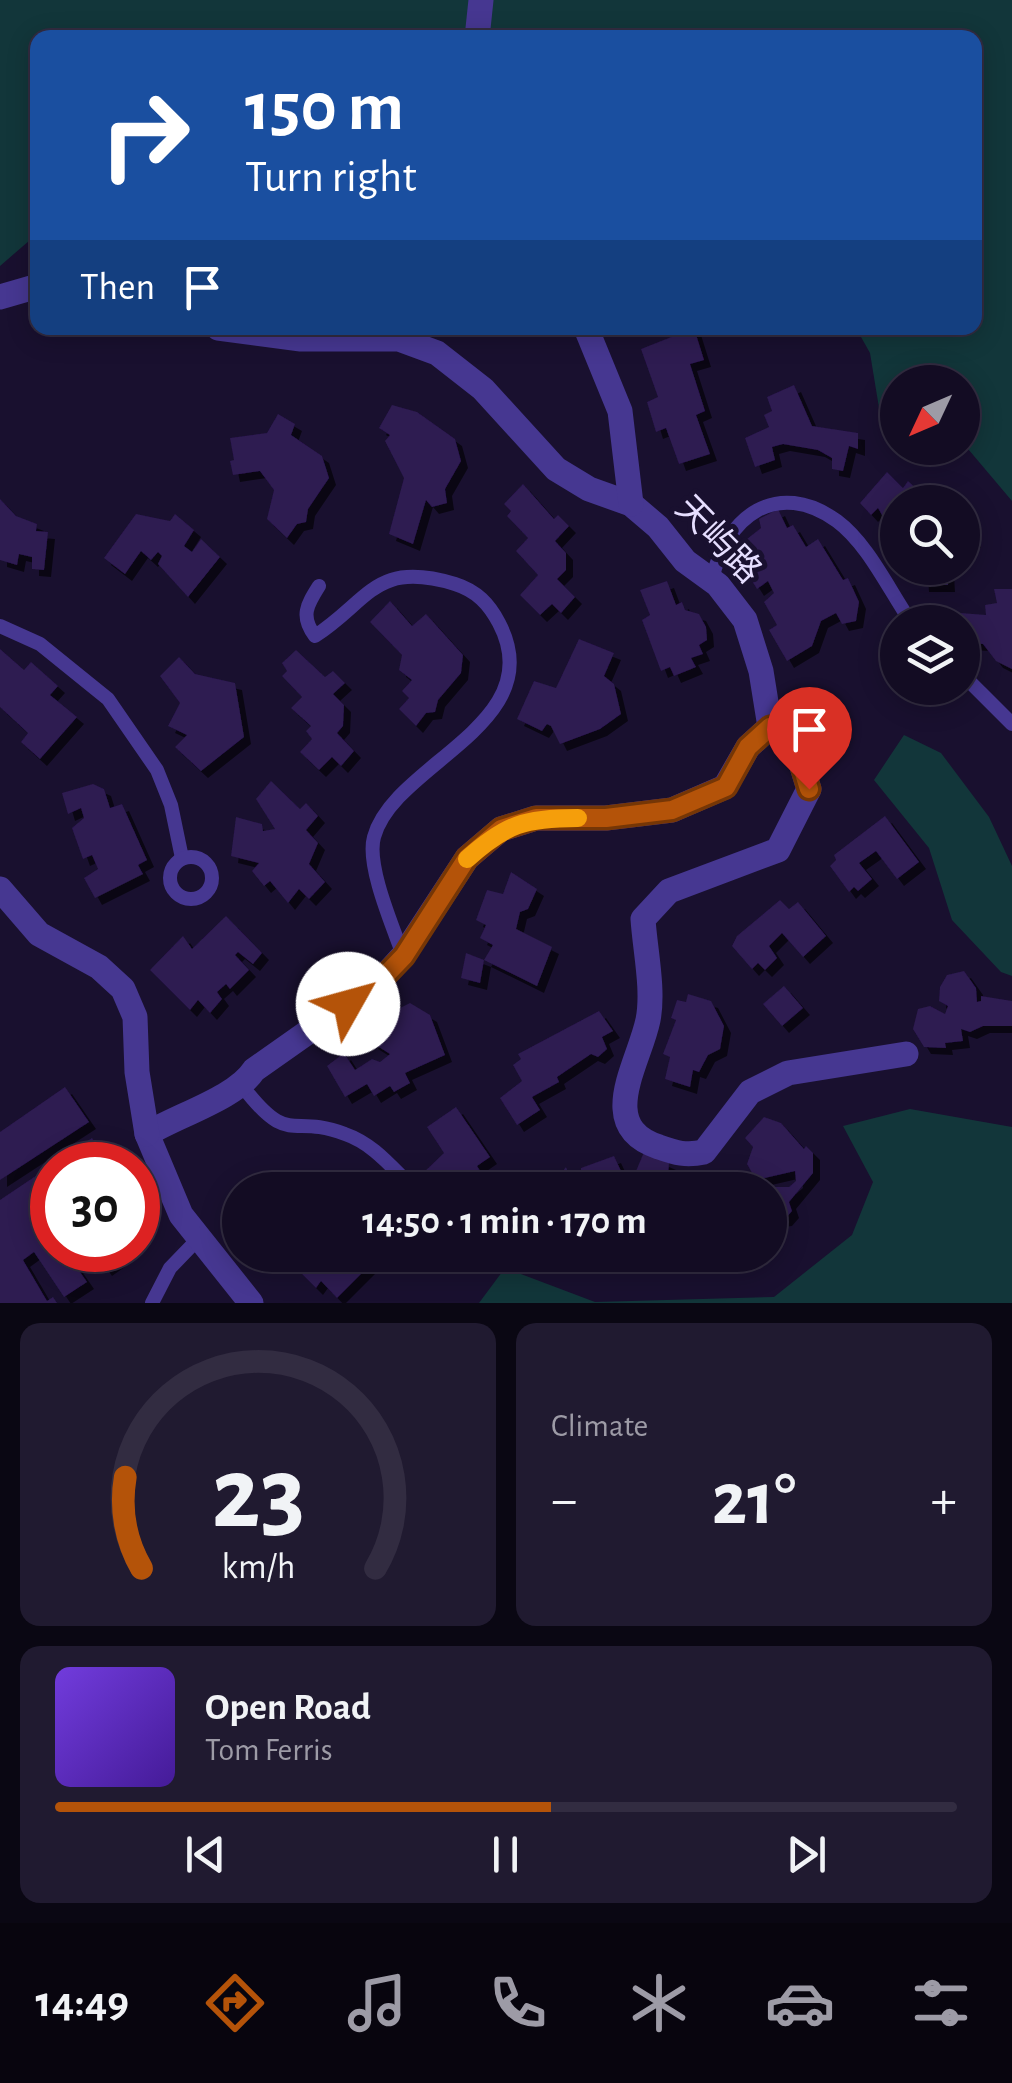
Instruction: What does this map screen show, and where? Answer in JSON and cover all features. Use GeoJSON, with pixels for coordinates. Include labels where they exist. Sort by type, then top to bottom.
{"type":"FeatureCollection","features":[{"type":"Feature","properties":{"kind":"street"},"geometry":{"type":"LineString","coordinates":[[478,30],[480,0]]}},
{"type":"Feature","properties":{"kind":"street"},"geometry":{"type":"LineString","coordinates":[[0,296],[30,288]]}},
{"type":"Feature","properties":{"kind":"street"},"geometry":{"type":"LineString","coordinates":[[266,335],[301,340],[400,339],[437,353],[483,389],[556,469],[589,489],[631,504]]}},
{"type":"Feature","properties":{"kind":"street","name":"天屿路"},"geometry":{"type":"LineString","coordinates":[[589,335],[620,412],[631,504],[658,526],[685,561],[712,580],[745,620],[761,671],[770,727]]}},
{"type":"Feature","properties":{"kind":"street"},"geometry":{"type":"LineString","coordinates":[[148,1134],[176,1116],[244,1087],[254,1070],[379,982],[404,956],[467,858],[501,829],[536,818],[606,818],[672,810],[726,787],[748,747],[770,727],[794,741],[809,789],[778,850],[669,892],[643,919],[649,1018],[623,1103],[627,1126],[647,1143],[685,1156],[704,1152],[750,1092],[788,1073],[906,1054]]}},
{"type":"Feature","properties":{"kind":"street"},"geometry":{"type":"LineString","coordinates":[[0,890],[39,934],[99,967],[123,989],[135,1018],[137,1072],[148,1134],[181,1215],[251,1303]]}},
{"type":"Feature","properties":{"kind":"lane"},"geometry":{"type":"LineString","coordinates":[[712,580],[716,559],[734,529],[754,510],[780,500],[809,506],[838,522],[862,548],[899,605]]}},
{"type":"Feature","properties":{"kind":"lane"},"geometry":{"type":"LineString","coordinates":[[318,586],[305,608],[306,625],[315,636],[358,596],[383,582],[414,577],[458,585],[488,602],[505,634],[508,677],[492,711],[461,745],[390,807],[374,838],[373,858],[404,956]]}},
{"type":"Feature","properties":{"kind":"lane"},"geometry":{"type":"LineString","coordinates":[[0,626],[40,644],[108,699],[157,770],[171,805],[182,858]]}},
{"type":"Feature","properties":{"kind":"lane"},"geometry":{"type":"LineString","coordinates":[[980,692],[1012,724]]}},
{"type":"Feature","properties":{"kind":"lane"},"geometry":{"type":"LineString","coordinates":[[244,1087],[265,1115],[288,1128],[344,1133],[373,1148],[396,1172]]}},
{"type":"Feature","properties":{"kind":"lane"},"geometry":{"type":"LineString","coordinates":[[152,1303],[170,1268],[199,1238]]}},
{"type":"Feature","properties":{"kind":"green space"},"geometry":{"type":"Polygon","coordinates":[[[0,0],[1012,0],[1012,501],[980,463],[980,365],[880,365],[880,414],[870,353],[860,335],[982,335],[982,30],[30,30],[30,240],[0,266],[0,0]]]}},
{"type":"Feature","properties":{"kind":"green space"},"geometry":{"type":"Polygon","coordinates":[[[904,735],[941,753],[989,817],[1012,866],[1012,976],[1001,972],[952,920],[929,848],[874,780],[904,735]]]}},
{"type":"Feature","properties":{"kind":"green space"},"geometry":{"type":"Polygon","coordinates":[[[910,1109],[1012,1127],[1012,1303],[479,1303],[502,1272],[516,1272],[595,1302],[774,1297],[852,1235],[873,1182],[843,1126],[910,1109]]]}},
{"type":"Feature","properties":{"kind":"building"},"geometry":{"type":"Polygon","coordinates":[[[676,335],[696,335],[704,360],[690,364],[705,411],[696,415],[710,454],[679,464],[666,428],[656,432],[647,402],[658,397],[641,349],[676,335]]]}},
{"type":"Feature","properties":{"kind":"building"},"geometry":{"type":"Polygon","coordinates":[[[794,385],[812,426],[858,433],[858,449],[849,446],[843,471],[832,469],[832,458],[818,450],[783,444],[772,447],[775,460],[755,467],[745,438],[769,427],[764,415],[772,411],[767,397],[794,385]]]}},
{"type":"Feature","properties":{"kind":"building"},"geometry":{"type":"Polygon","coordinates":[[[392,405],[417,412],[455,439],[461,461],[445,489],[447,503],[432,507],[426,500],[413,544],[389,534],[404,478],[385,441],[390,435],[379,428],[392,405]]]}},
{"type":"Feature","properties":{"kind":"building"},"geometry":{"type":"Polygon","coordinates":[[[278,414],[295,424],[291,435],[322,456],[329,478],[308,509],[306,522],[297,524],[287,538],[267,519],[274,490],[260,471],[233,475],[230,461],[234,460],[230,438],[267,433],[278,414]]]}},
{"type":"Feature","properties":{"kind":"building"},"geometry":{"type":"Polygon","coordinates":[[[887,472],[900,485],[880,485],[880,512],[878,508],[871,515],[860,503],[887,472]]]}},
{"type":"Feature","properties":{"kind":"building"},"geometry":{"type":"Polygon","coordinates":[[[523,484],[554,519],[558,515],[569,526],[555,541],[566,553],[566,570],[557,579],[575,597],[561,613],[552,604],[540,615],[520,595],[538,575],[516,551],[528,538],[507,516],[511,511],[504,504],[523,484]]]}},
{"type":"Feature","properties":{"kind":"building"},"geometry":{"type":"Polygon","coordinates":[[[0,499],[16,516],[37,524],[36,531],[48,532],[44,570],[32,569],[32,557],[19,554],[17,565],[0,560],[0,499]]]}},
{"type":"Feature","properties":{"kind":"building"},"geometry":{"type":"Polygon","coordinates":[[[778,509],[787,528],[793,525],[806,547],[818,539],[843,580],[848,578],[859,602],[856,621],[842,624],[836,613],[821,621],[812,646],[787,661],[769,630],[777,625],[764,602],[774,593],[768,581],[757,589],[737,557],[751,549],[747,539],[761,528],[759,519],[778,509]]]}},
{"type":"Feature","properties":{"kind":"building"},"geometry":{"type":"Polygon","coordinates":[[[136,514],[170,521],[175,514],[194,530],[184,546],[192,552],[201,539],[220,557],[188,597],[158,564],[162,556],[158,552],[151,560],[141,551],[125,574],[104,558],[136,514]]]}},
{"type":"Feature","properties":{"kind":"building"},"geometry":{"type":"Polygon","coordinates":[[[667,581],[676,605],[682,602],[685,610],[699,614],[707,640],[699,645],[703,654],[691,658],[696,667],[674,676],[670,667],[661,671],[642,620],[650,615],[640,590],[667,581]]]}},
{"type":"Feature","properties":{"kind":"building"},"geometry":{"type":"Polygon","coordinates":[[[994,589],[1012,589],[1012,669],[996,661],[980,644],[980,615],[986,615],[985,605],[997,603],[994,589]]]}},
{"type":"Feature","properties":{"kind":"building"},"geometry":{"type":"Polygon","coordinates":[[[390,601],[412,626],[426,614],[463,655],[461,673],[438,700],[435,712],[426,713],[416,726],[399,709],[409,698],[402,691],[412,680],[399,670],[402,655],[370,622],[390,601]]]}},
{"type":"Feature","properties":{"kind":"building"},"geometry":{"type":"Polygon","coordinates":[[[579,639],[614,653],[604,676],[614,684],[621,714],[600,729],[560,744],[551,726],[547,724],[542,731],[517,719],[534,681],[556,688],[579,639]]]}},
{"type":"Feature","properties":{"kind":"building"},"geometry":{"type":"Polygon","coordinates":[[[0,649],[24,670],[31,662],[58,686],[50,695],[77,717],[40,759],[21,742],[28,733],[0,707],[0,649]]]}},
{"type":"Feature","properties":{"kind":"building"},"geometry":{"type":"Polygon","coordinates":[[[296,650],[325,677],[333,671],[345,683],[333,694],[344,705],[343,726],[337,733],[354,751],[341,766],[332,757],[319,770],[300,752],[312,739],[306,731],[311,726],[291,708],[302,697],[282,676],[287,671],[282,663],[296,650]]]}},
{"type":"Feature","properties":{"kind":"building"},"geometry":{"type":"Polygon","coordinates":[[[179,657],[195,674],[235,683],[244,737],[201,771],[175,747],[187,735],[168,726],[180,703],[160,676],[179,657]]]}},
{"type":"Feature","properties":{"kind":"building"},"geometry":{"type":"Polygon","coordinates":[[[271,781],[300,809],[306,803],[318,816],[306,830],[318,843],[309,864],[325,882],[309,899],[299,889],[288,903],[270,881],[264,886],[252,871],[259,863],[231,856],[236,817],[262,824],[263,831],[275,829],[256,799],[271,781]]]}},
{"type":"Feature","properties":{"kind":"building"},"geometry":{"type":"Polygon","coordinates":[[[93,784],[104,789],[110,808],[122,804],[147,860],[138,865],[143,874],[95,898],[84,878],[98,869],[92,855],[83,859],[72,828],[84,818],[81,808],[68,814],[62,793],[93,784]]]}},
{"type":"Feature","properties":{"kind":"building"},"geometry":{"type":"Polygon","coordinates":[[[885,816],[919,862],[897,879],[876,851],[859,863],[872,879],[858,891],[854,887],[849,892],[830,866],[836,860],[834,855],[885,816]]]}},
{"type":"Feature","properties":{"kind":"building"},"geometry":{"type":"Polygon","coordinates":[[[511,872],[537,889],[528,909],[520,912],[516,929],[552,947],[537,986],[484,960],[493,945],[480,938],[486,925],[476,920],[487,890],[503,894],[511,872]]]}},
{"type":"Feature","properties":{"kind":"building"},"geometry":{"type":"Polygon","coordinates":[[[780,900],[789,909],[798,902],[826,936],[803,957],[782,933],[769,946],[777,958],[765,970],[758,963],[752,969],[732,946],[737,936],[780,900]]]}},
{"type":"Feature","properties":{"kind":"building"},"geometry":{"type":"Polygon","coordinates":[[[226,916],[262,953],[253,964],[238,952],[235,955],[249,970],[230,989],[226,984],[217,992],[222,999],[210,1013],[198,1000],[190,1010],[150,970],[183,936],[192,949],[226,916]]]}},
{"type":"Feature","properties":{"kind":"building"},"geometry":{"type":"Polygon","coordinates":[[[466,953],[484,960],[480,983],[461,978],[466,953]]]}},
{"type":"Feature","properties":{"kind":"building"},"geometry":{"type":"Polygon","coordinates":[[[964,971],[976,988],[977,1002],[981,996],[1012,1001],[1012,1026],[983,1026],[970,1032],[961,1029],[963,1041],[945,1043],[946,1048],[924,1047],[913,1029],[918,1009],[930,1006],[945,1014],[948,1006],[939,1001],[940,987],[947,975],[964,971]]]}},
{"type":"Feature","properties":{"kind":"building"},"geometry":{"type":"Polygon","coordinates":[[[784,986],[803,1008],[782,1026],[763,1004],[784,986]]]}},
{"type":"Feature","properties":{"kind":"building"},"geometry":{"type":"Polygon","coordinates":[[[688,994],[711,1001],[724,1026],[720,1049],[708,1055],[699,1072],[693,1070],[690,1087],[665,1079],[670,1057],[663,1054],[676,1020],[671,1018],[677,1000],[686,1002],[688,994]]]}},
{"type":"Feature","properties":{"kind":"building"},"geometry":{"type":"Polygon","coordinates":[[[410,1003],[430,1015],[445,1055],[405,1073],[410,1083],[394,1092],[390,1086],[374,1096],[367,1084],[345,1097],[327,1066],[344,1053],[355,1070],[372,1059],[380,1062],[390,1054],[371,1042],[386,1015],[410,1003]]]}},
{"type":"Feature","properties":{"kind":"building"},"geometry":{"type":"Polygon","coordinates":[[[599,1011],[613,1031],[602,1037],[607,1049],[598,1057],[591,1054],[557,1077],[559,1082],[532,1097],[540,1110],[517,1125],[500,1098],[522,1081],[513,1065],[521,1059],[518,1054],[599,1011]]]}},
{"type":"Feature","properties":{"kind":"building"},"geometry":{"type":"Polygon","coordinates":[[[65,1087],[89,1122],[58,1142],[30,1142],[30,1160],[0,1180],[0,1132],[65,1087]]]}},
{"type":"Feature","properties":{"kind":"building"},"geometry":{"type":"Polygon","coordinates":[[[456,1107],[490,1157],[477,1166],[481,1172],[424,1172],[444,1153],[427,1127],[456,1107]]]}},
{"type":"Feature","properties":{"kind":"building"},"geometry":{"type":"Polygon","coordinates":[[[764,1117],[781,1123],[804,1149],[806,1146],[813,1153],[813,1173],[789,1202],[792,1211],[787,1217],[787,1187],[796,1181],[795,1171],[752,1172],[747,1164],[753,1147],[745,1138],[764,1117]]]}},
{"type":"Feature","properties":{"kind":"building"},"geometry":{"type":"Polygon","coordinates":[[[644,1152],[669,1163],[668,1172],[636,1172],[644,1152]]]}},
{"type":"Feature","properties":{"kind":"building"},"geometry":{"type":"Polygon","coordinates":[[[614,1156],[621,1171],[581,1172],[581,1168],[614,1156]]]}},
{"type":"Feature","properties":{"kind":"building"},"geometry":{"type":"Polygon","coordinates":[[[30,1180],[30,1255],[23,1260],[47,1301],[53,1297],[57,1303],[0,1303],[0,1200],[30,1180]]]}},
{"type":"Feature","properties":{"kind":"building"},"geometry":{"type":"Polygon","coordinates":[[[47,1272],[80,1272],[87,1282],[64,1297],[47,1272]]]}},
{"type":"Feature","properties":{"kind":"building"},"geometry":{"type":"Polygon","coordinates":[[[300,1272],[363,1272],[337,1298],[321,1281],[316,1288],[300,1272]]]}},
{"type":"Feature","properties":{"kind":"slow traffic"},"geometry":{"type":"LineString","coordinates":[[467,859],[501,829],[536,818],[578,818]]}},
{"type":"Feature","properties":{"kind":"route"},"geometry":{"type":"LineString","coordinates":[[348,1004],[379,982],[404,956],[467,858],[501,829],[536,818],[606,818],[672,810],[726,787],[748,747],[770,727],[794,741],[809,789]]}}]}
